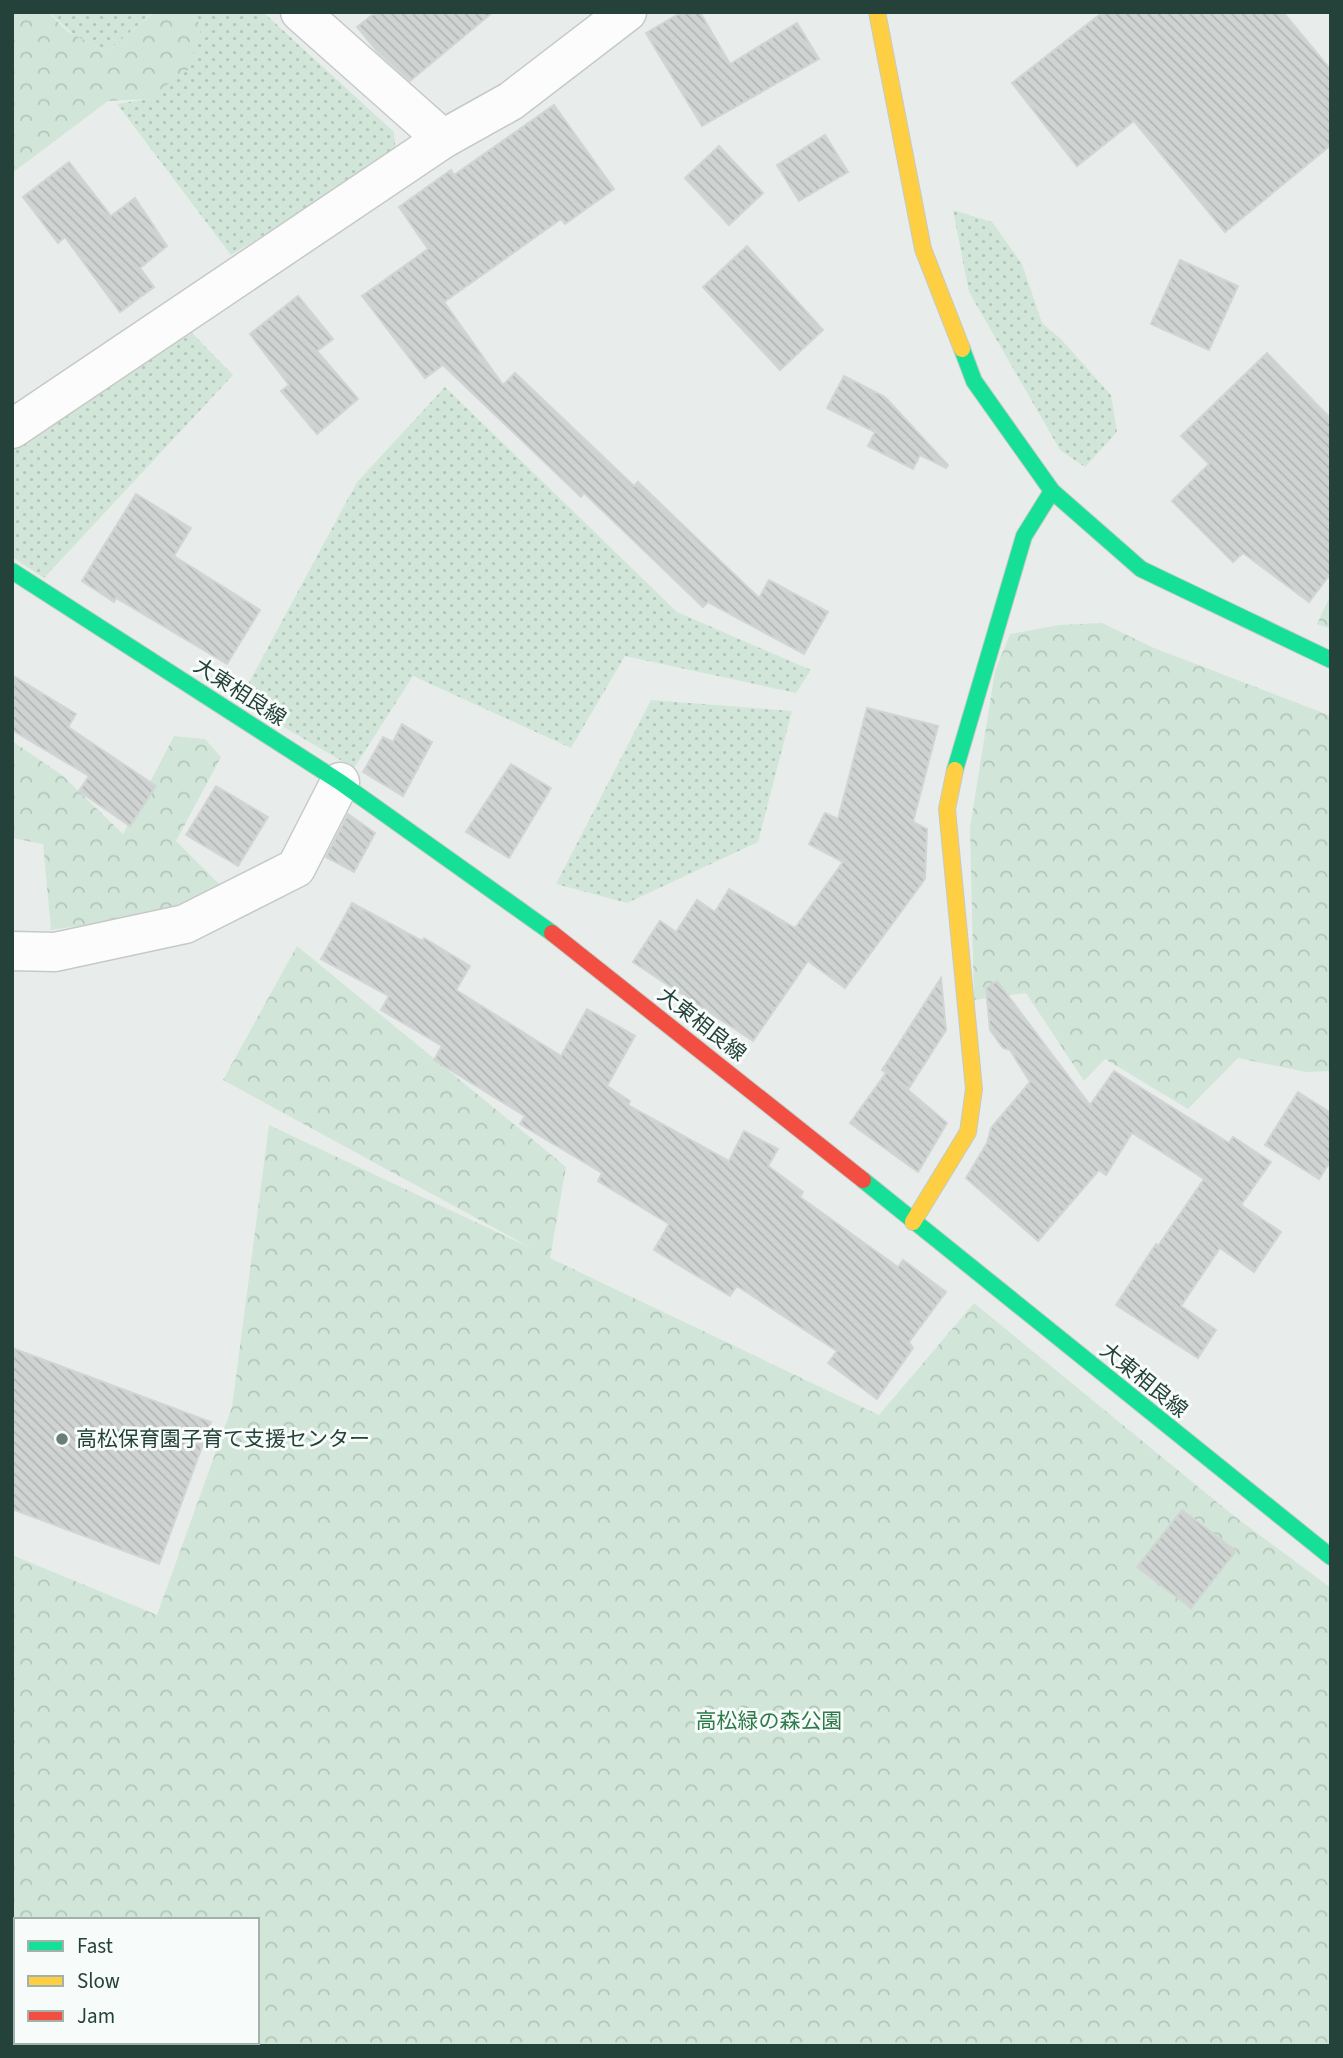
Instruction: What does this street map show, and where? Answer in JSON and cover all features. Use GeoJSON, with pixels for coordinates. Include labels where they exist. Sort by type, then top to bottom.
{"type":"FeatureCollection","features":[{"type":"Feature","properties":{"kind":"main road"},"geometry":{"type":"LineString","coordinates":[[877,12],[923,249],[974,381],[1052,491],[1141,569],[1331,660]]}},
{"type":"Feature","properties":{"kind":"main road"},"geometry":{"type":"LineString","coordinates":[[914,1222],[968,1132],[974,1089],[947,809],[957,757],[1024,536],[1052,491]]}},
{"type":"Feature","properties":{"kind":"main road","name":"大東相良線"},"geometry":{"type":"LineString","coordinates":[[12,571],[340,782],[514,903],[714,1060],[1331,1557]]}},
{"type":"Feature","properties":{"kind":"street"},"geometry":{"type":"LineString","coordinates":[[300,12],[443,139]]}},
{"type":"Feature","properties":{"kind":"street"},"geometry":{"type":"LineString","coordinates":[[12,429],[443,139],[511,101],[626,12]]}},
{"type":"Feature","properties":{"kind":"street"},"geometry":{"type":"LineString","coordinates":[[12,951],[55,952],[185,924],[296,868],[340,782]]}},
{"type":"Feature","properties":{"kind":"green space"},"geometry":{"type":"Polygon","coordinates":[[[12,12],[48,12],[67,31],[107,52],[154,12],[189,12],[202,27],[188,70],[147,99],[108,101],[12,173],[12,12]]]}},
{"type":"Feature","properties":{"kind":"green space"},"geometry":{"type":"Polygon","coordinates":[[[49,12],[153,12],[107,52],[73,34],[49,12]]]}},
{"type":"Feature","properties":{"kind":"green space"},"geometry":{"type":"Polygon","coordinates":[[[190,12],[263,12],[394,132],[396,155],[231,255],[117,104],[147,99],[202,28],[190,12]]]}},
{"type":"Feature","properties":{"kind":"green space"},"geometry":{"type":"Polygon","coordinates":[[[953,210],[992,222],[1022,264],[1042,323],[1060,338],[1111,395],[1117,432],[1085,467],[1060,450],[969,292],[953,210]]]}},
{"type":"Feature","properties":{"kind":"green space"},"geometry":{"type":"Polygon","coordinates":[[[192,333],[233,375],[44,578],[12,557],[12,448],[27,435],[192,333]]]}},
{"type":"Feature","properties":{"kind":"green space"},"geometry":{"type":"Polygon","coordinates":[[[445,387],[677,612],[811,670],[796,693],[625,656],[571,748],[413,676],[354,768],[239,701],[357,482],[445,387]]]}},
{"type":"Feature","properties":{"kind":"green space"},"geometry":{"type":"Polygon","coordinates":[[[1331,594],[1331,629],[1317,624],[1331,594]]]}},
{"type":"Feature","properties":{"kind":"green space"},"geometry":{"type":"Polygon","coordinates":[[[1102,623],[1154,648],[1331,716],[1331,1071],[1306,1072],[1238,1058],[1188,1109],[1105,1059],[1084,1081],[1026,993],[974,1000],[970,828],[995,671],[1010,634],[1059,625],[1102,623]]]}},
{"type":"Feature","properties":{"kind":"green space"},"geometry":{"type":"Polygon","coordinates":[[[651,700],[792,711],[758,842],[627,903],[556,884],[651,700]]]}},
{"type":"Feature","properties":{"kind":"green space"},"geometry":{"type":"Polygon","coordinates":[[[174,736],[205,739],[221,757],[176,841],[222,887],[169,913],[51,930],[43,844],[12,838],[12,741],[62,775],[123,834],[174,736]]]}},
{"type":"Feature","properties":{"kind":"green space","name":"高松緑の森公園"},"geometry":{"type":"Polygon","coordinates":[[[297,946],[566,1167],[550,1258],[879,1415],[974,1303],[1234,1516],[1331,1588],[1331,2046],[12,2046],[12,1555],[157,1615],[232,1407],[269,1125],[533,1249],[223,1080],[297,946]]]}},
{"type":"Feature","properties":{"kind":"building"},"geometry":{"type":"Polygon","coordinates":[[[376,12],[493,12],[410,81],[377,51],[357,27],[376,12]]]}},
{"type":"Feature","properties":{"kind":"building"},"geometry":{"type":"Polygon","coordinates":[[[682,12],[700,12],[730,64],[797,23],[819,59],[702,126],[646,33],[682,12]]]}},
{"type":"Feature","properties":{"kind":"building"},"geometry":{"type":"Polygon","coordinates":[[[1103,12],[1283,12],[1331,70],[1331,145],[1225,232],[1134,121],[1077,166],[1012,83],[1103,12]]]}},
{"type":"Feature","properties":{"kind":"building"},"geometry":{"type":"Polygon","coordinates":[[[554,105],[614,189],[565,224],[561,219],[444,302],[503,385],[515,373],[634,486],[638,482],[759,598],[769,580],[828,612],[804,654],[708,602],[703,607],[584,493],[581,497],[443,365],[425,378],[362,296],[428,249],[399,207],[451,170],[454,175],[554,105]]]}},
{"type":"Feature","properties":{"kind":"building"},"geometry":{"type":"Polygon","coordinates":[[[825,135],[848,172],[799,201],[777,165],[825,135]]]}},
{"type":"Feature","properties":{"kind":"building"},"geometry":{"type":"Polygon","coordinates":[[[719,146],[763,193],[729,225],[685,178],[719,146]]]}},
{"type":"Feature","properties":{"kind":"building"},"geometry":{"type":"Polygon","coordinates":[[[69,162],[111,216],[135,198],[167,246],[140,268],[154,287],[120,312],[65,237],[58,243],[23,197],[69,162]]]}},
{"type":"Feature","properties":{"kind":"building"},"geometry":{"type":"Polygon","coordinates":[[[747,246],[823,330],[780,370],[703,287],[747,246]]]}},
{"type":"Feature","properties":{"kind":"building"},"geometry":{"type":"Polygon","coordinates":[[[1180,260],[1238,286],[1209,350],[1151,324],[1180,260]]]}},
{"type":"Feature","properties":{"kind":"building"},"geometry":{"type":"Polygon","coordinates":[[[298,296],[333,339],[317,351],[358,399],[317,434],[281,391],[289,385],[250,334],[298,296]]]}},
{"type":"Feature","properties":{"kind":"building"},"geometry":{"type":"Polygon","coordinates":[[[1267,353],[1331,419],[1331,573],[1309,602],[1243,553],[1233,562],[1172,501],[1209,464],[1181,436],[1267,353]]]}},
{"type":"Feature","properties":{"kind":"building"},"geometry":{"type":"Polygon","coordinates":[[[844,376],[885,397],[948,465],[946,468],[920,455],[913,469],[868,446],[875,432],[827,408],[844,376]]]}},
{"type":"Feature","properties":{"kind":"building"},"geometry":{"type":"Polygon","coordinates":[[[136,494],[191,528],[174,556],[260,610],[227,664],[116,598],[114,602],[82,581],[136,494]]]}},
{"type":"Feature","properties":{"kind":"building"},"geometry":{"type":"Polygon","coordinates":[[[12,675],[76,714],[68,727],[156,786],[130,826],[79,791],[89,776],[12,730],[12,675]]]}},
{"type":"Feature","properties":{"kind":"building"},"geometry":{"type":"Polygon","coordinates":[[[867,708],[938,726],[913,822],[927,829],[925,879],[845,988],[808,961],[753,1041],[633,962],[660,921],[676,932],[697,900],[715,912],[729,889],[795,928],[843,862],[809,844],[825,813],[838,819],[867,708]]]}},
{"type":"Feature","properties":{"kind":"building"},"geometry":{"type":"Polygon","coordinates":[[[402,724],[432,742],[403,796],[363,772],[383,737],[393,742],[402,724]]]}},
{"type":"Feature","properties":{"kind":"building"},"geometry":{"type":"Polygon","coordinates":[[[511,764],[551,788],[509,858],[466,832],[511,764]]]}},
{"type":"Feature","properties":{"kind":"building"},"geometry":{"type":"Polygon","coordinates":[[[216,786],[268,817],[238,866],[186,835],[216,786]]]}},
{"type":"Feature","properties":{"kind":"building"},"geometry":{"type":"Polygon","coordinates":[[[348,814],[375,833],[354,872],[326,857],[348,814]]]}},
{"type":"Feature","properties":{"kind":"building"},"geometry":{"type":"Polygon","coordinates":[[[352,903],[422,941],[424,938],[470,966],[456,990],[561,1056],[587,1009],[635,1036],[607,1086],[630,1101],[628,1105],[729,1161],[744,1131],[778,1149],[768,1166],[803,1192],[800,1197],[898,1267],[903,1260],[946,1292],[909,1342],[913,1348],[877,1399],[828,1363],[837,1351],[737,1286],[730,1296],[654,1250],[669,1224],[598,1181],[602,1173],[520,1124],[525,1116],[434,1060],[442,1046],[381,1010],[389,996],[321,959],[352,903]]]}},
{"type":"Feature","properties":{"kind":"building"},"geometry":{"type":"Polygon","coordinates":[[[941,978],[946,1030],[909,1088],[895,1079],[947,1123],[918,1172],[850,1123],[886,1073],[882,1070],[941,978]]]}},
{"type":"Feature","properties":{"kind":"building"},"geometry":{"type":"Polygon","coordinates":[[[997,981],[1090,1105],[1114,1071],[1229,1143],[1233,1137],[1271,1162],[1241,1205],[1281,1232],[1254,1272],[1220,1248],[1181,1306],[1216,1330],[1198,1358],[1116,1305],[1156,1244],[1158,1246],[1204,1179],[1132,1133],[1106,1175],[1099,1170],[1038,1241],[966,1178],[987,1143],[991,1128],[1030,1082],[1010,1050],[1003,1048],[990,1030],[986,988],[997,981]]]}},
{"type":"Feature","properties":{"kind":"building"},"geometry":{"type":"Polygon","coordinates":[[[1298,1092],[1331,1113],[1331,1160],[1319,1179],[1265,1145],[1298,1092]]]}},
{"type":"Feature","properties":{"kind":"building"},"geometry":{"type":"Polygon","coordinates":[[[12,1348],[211,1422],[159,1564],[12,1509],[12,1348]]]}},
{"type":"Feature","properties":{"kind":"building"},"geometry":{"type":"Polygon","coordinates":[[[1182,1510],[1236,1551],[1191,1608],[1137,1567],[1182,1510]]]}},
{"type":"Feature","properties":{"kind":"traffic: fast"},"geometry":{"type":"LineString","coordinates":[[962,349],[974,381],[1052,491],[1141,569],[1331,660]]}},
{"type":"Feature","properties":{"kind":"traffic: fast"},"geometry":{"type":"LineString","coordinates":[[955,770],[1024,536],[1052,491]]}},
{"type":"Feature","properties":{"kind":"traffic: fast"},"geometry":{"type":"LineString","coordinates":[[12,571],[340,782],[552,933]]}},
{"type":"Feature","properties":{"kind":"traffic: fast"},"geometry":{"type":"LineString","coordinates":[[863,1180],[1331,1557]]}},
{"type":"Feature","properties":{"kind":"traffic: slow"},"geometry":{"type":"LineString","coordinates":[[877,12],[923,249],[962,349]]}},
{"type":"Feature","properties":{"kind":"traffic: slow"},"geometry":{"type":"LineString","coordinates":[[913,1222],[968,1132],[974,1089],[947,809],[955,770]]}},
{"type":"Feature","properties":{"kind":"traffic: jam"},"geometry":{"type":"LineString","coordinates":[[552,933],[863,1180]]}},
{"type":"Feature","properties":{"kind":"place","name":"高松保育園子育て支援センター"},"geometry":{"type":"Point","coordinates":[62,1439]}}]}
